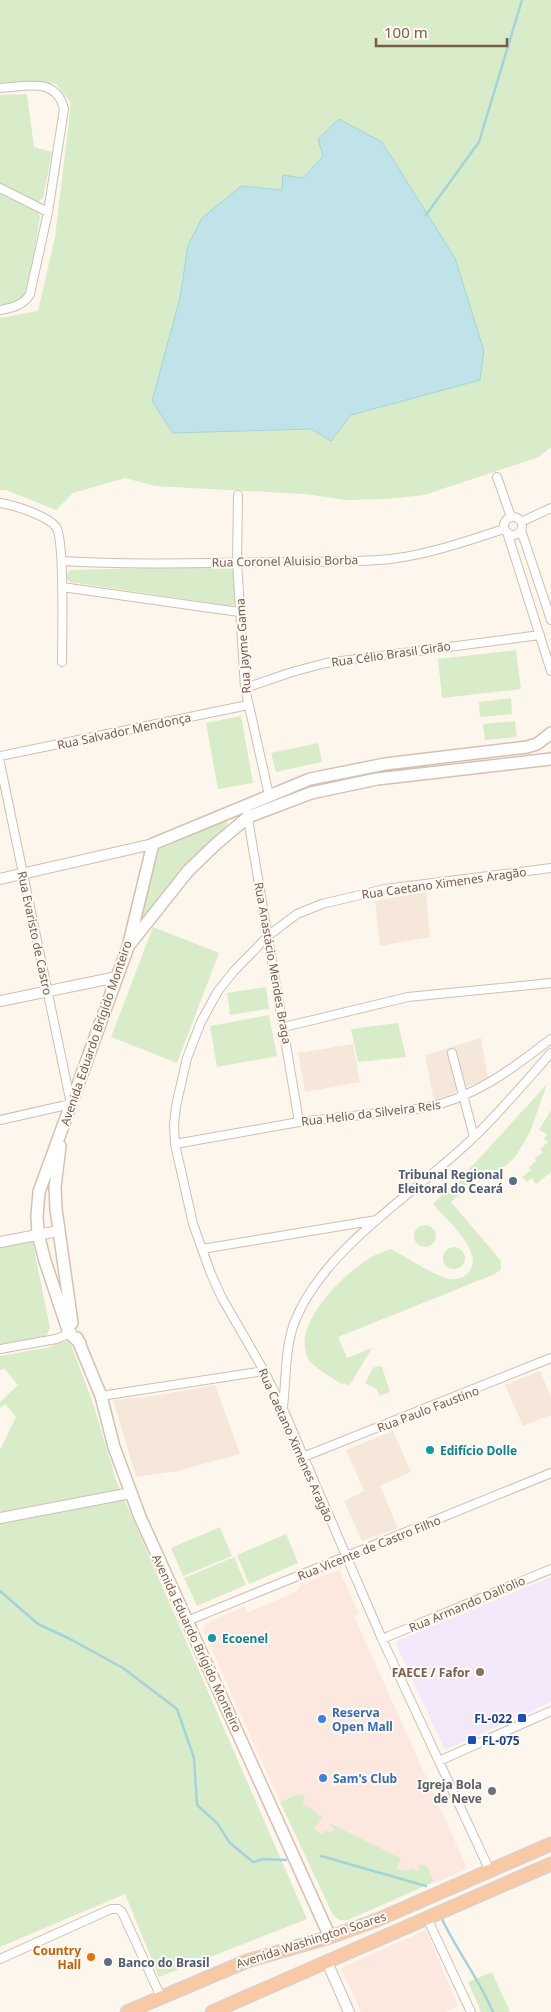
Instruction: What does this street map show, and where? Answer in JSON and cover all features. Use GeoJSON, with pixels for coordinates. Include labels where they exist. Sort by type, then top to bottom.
{"type":"FeatureCollection","features":[{"type":"Feature","properties":{"kind":"highway","name":"Avenida Washington Soares"},"geometry":{"type":"LineString","coordinates":[[127,2012],[247,1961],[330,1937],[377,1920],[551,1844]]}},
{"type":"Feature","properties":{"kind":"highway","name":"Avenida Washington Soares"},"geometry":{"type":"LineString","coordinates":[[212,2012],[551,1864]]}},
{"type":"Feature","properties":{"kind":"main road"},"geometry":{"type":"LineString","coordinates":[[153,844],[310,779],[385,764],[527,747],[537,744],[551,733]]}},
{"type":"Feature","properties":{"kind":"main road"},"geometry":{"type":"LineString","coordinates":[[470,754],[471,768]]}},
{"type":"Feature","properties":{"kind":"main road"},"geometry":{"type":"LineString","coordinates":[[128,947],[188,871],[248,817],[312,793],[377,779],[551,759]]}},
{"type":"Feature","properties":{"kind":"main road"},"geometry":{"type":"LineString","coordinates":[[345,772],[347,785]]}},
{"type":"Feature","properties":{"kind":"main road","name":"Avenida Eduardo Brígido Monteiro"},"geometry":{"type":"LineString","coordinates":[[153,844],[128,947],[61,1134],[44,1174],[39,1192],[38,1234],[54,1291],[72,1332],[80,1343],[101,1396],[114,1446],[131,1493],[330,1937]]}},
{"type":"Feature","properties":{"kind":"main road","name":"Avenida Eduardo Brígido Monteiro"},"geometry":{"type":"LineString","coordinates":[[61,1134],[55,1187],[58,1231],[72,1332]]}},
{"type":"Feature","properties":{"kind":"street"},"geometry":{"type":"LineString","coordinates":[[0,88],[48,87],[59,94],[64,109],[48,212],[30,294],[25,302],[0,310]]}},
{"type":"Feature","properties":{"kind":"street"},"geometry":{"type":"LineString","coordinates":[[0,188],[48,212]]}},
{"type":"Feature","properties":{"kind":"street"},"geometry":{"type":"LineString","coordinates":[[497,477],[511,517]]}},
{"type":"Feature","properties":{"kind":"street","name":"Rua Jayme Gama"},"geometry":{"type":"LineString","coordinates":[[238,495],[239,612],[245,688],[269,795]]}},
{"type":"Feature","properties":{"kind":"street"},"geometry":{"type":"LineString","coordinates":[[0,504],[24,510],[55,525],[60,534],[62,560],[62,662]]}},
{"type":"Feature","properties":{"kind":"street"},"geometry":{"type":"LineString","coordinates":[[506,531],[513,535],[521,526],[551,508]]}},
{"type":"Feature","properties":{"kind":"street"},"geometry":{"type":"LineString","coordinates":[[511,517],[515,517],[521,526],[551,620]]}},
{"type":"Feature","properties":{"kind":"street"},"geometry":{"type":"LineString","coordinates":[[511,517],[505,521],[506,531],[551,669]]}},
{"type":"Feature","properties":{"kind":"street","name":"Rua Coronel Aluisio Borba"},"geometry":{"type":"LineString","coordinates":[[62,560],[238,562],[392,559],[452,546],[506,531]]}},
{"type":"Feature","properties":{"kind":"street"},"geometry":{"type":"LineString","coordinates":[[62,587],[239,612]]}},
{"type":"Feature","properties":{"kind":"street"},"geometry":{"type":"LineString","coordinates":[[532,610],[546,606]]}},
{"type":"Feature","properties":{"kind":"street","name":"Rua Célio Brasil Girão"},"geometry":{"type":"LineString","coordinates":[[245,688],[326,663],[540,635]]}},
{"type":"Feature","properties":{"kind":"street","name":"Rua Salvador Mendonça"},"geometry":{"type":"LineString","coordinates":[[0,756],[248,705]]}},
{"type":"Feature","properties":{"kind":"street","name":"Rua Evaristo de Castro"},"geometry":{"type":"LineString","coordinates":[[0,762],[22,875],[72,1104]]}},
{"type":"Feature","properties":{"kind":"street","name":"Rua Anastácio Mendes Braga"},"geometry":{"type":"LineString","coordinates":[[246,805],[299,1122]]}},
{"type":"Feature","properties":{"kind":"street"},"geometry":{"type":"LineString","coordinates":[[0,879],[153,844]]}},
{"type":"Feature","properties":{"kind":"street","name":"Rua Caetano Ximenes Aragão"},"geometry":{"type":"LineString","coordinates":[[490,1871],[382,1639],[283,1409],[264,1371],[222,1298],[193,1224],[175,1144],[176,1106],[187,1058],[200,1022],[218,992],[234,970],[268,936],[297,914],[322,904],[385,889],[551,868]]}},
{"type":"Feature","properties":{"kind":"street"},"geometry":{"type":"LineString","coordinates":[[0,1000],[117,977]]}},
{"type":"Feature","properties":{"kind":"street"},"geometry":{"type":"LineString","coordinates":[[284,1027],[408,997],[551,983]]}},
{"type":"Feature","properties":{"kind":"street","name":"Rua Helio da Silveira Reis"},"geometry":{"type":"LineString","coordinates":[[175,1144],[299,1122],[443,1104],[487,1085],[551,1039]]}},
{"type":"Feature","properties":{"kind":"street"},"geometry":{"type":"LineString","coordinates":[[452,1053],[474,1137]]}},
{"type":"Feature","properties":{"kind":"street"},"geometry":{"type":"LineString","coordinates":[[283,1409],[290,1335],[301,1306],[324,1273],[377,1220],[474,1137],[551,1053]]}},
{"type":"Feature","properties":{"kind":"street"},"geometry":{"type":"LineString","coordinates":[[0,1120],[72,1104]]}},
{"type":"Feature","properties":{"kind":"street"},"geometry":{"type":"LineString","coordinates":[[202,1249],[377,1220]]}},
{"type":"Feature","properties":{"kind":"street"},"geometry":{"type":"LineString","coordinates":[[0,1242],[58,1231]]}},
{"type":"Feature","properties":{"kind":"street"},"geometry":{"type":"LineString","coordinates":[[0,1349],[56,1339],[72,1332]]}},
{"type":"Feature","properties":{"kind":"street","name":"Rua Paulo Faustino"},"geometry":{"type":"LineString","coordinates":[[303,1457],[551,1358]]}},
{"type":"Feature","properties":{"kind":"street"},"geometry":{"type":"LineString","coordinates":[[101,1396],[264,1371]]}},
{"type":"Feature","properties":{"kind":"street","name":"Rua Vicente de Castro Filho"},"geometry":{"type":"LineString","coordinates":[[187,1621],[346,1558],[551,1473]]}},
{"type":"Feature","properties":{"kind":"street"},"geometry":{"type":"LineString","coordinates":[[0,1518],[131,1493]]}},
{"type":"Feature","properties":{"kind":"street","name":"Rua Armando Dall'olio"},"geometry":{"type":"LineString","coordinates":[[382,1639],[551,1569]]}},
{"type":"Feature","properties":{"kind":"street"},"geometry":{"type":"LineString","coordinates":[[438,1761],[551,1711]]}},
{"type":"Feature","properties":{"kind":"street"},"geometry":{"type":"LineString","coordinates":[[0,1959],[115,1908],[122,1912],[161,1996]]}},
{"type":"Feature","properties":{"kind":"street"},"geometry":{"type":"LineString","coordinates":[[427,1918],[471,2012]]}},
{"type":"Feature","properties":{"kind":"street"},"geometry":{"type":"LineString","coordinates":[[327,1962],[349,2012]]}},
{"type":"Feature","properties":{"kind":"shaded area"},"geometry":{"type":"Polygon","coordinates":[[[426,892],[430,937],[380,946],[375,901],[426,892]]]}},
{"type":"Feature","properties":{"kind":"shaded area"},"geometry":{"type":"Polygon","coordinates":[[[481,1038],[488,1078],[434,1101],[425,1055],[481,1038]]]}},
{"type":"Feature","properties":{"kind":"shaded area"},"geometry":{"type":"Polygon","coordinates":[[[353,1044],[360,1082],[305,1092],[298,1053],[353,1044]]]}},
{"type":"Feature","properties":{"kind":"shaded area"},"geometry":{"type":"Polygon","coordinates":[[[540,1371],[551,1397],[551,1415],[523,1426],[505,1385],[540,1371]]]}},
{"type":"Feature","properties":{"kind":"shaded area"},"geometry":{"type":"Polygon","coordinates":[[[215,1385],[240,1454],[177,1471],[136,1477],[113,1400],[153,1396],[215,1385]]]}},
{"type":"Feature","properties":{"kind":"shaded area"},"geometry":{"type":"Polygon","coordinates":[[[393,1431],[411,1472],[380,1486],[398,1528],[362,1541],[344,1501],[364,1491],[346,1450],[393,1431]]]}},
{"type":"Feature","properties":{"kind":"shaded area","name":"Reserva Open Mall"},"geometry":{"type":"Polygon","coordinates":[[[339,1570],[359,1613],[354,1616],[466,1866],[464,1870],[435,1883],[418,1871],[396,1869],[401,1858],[331,1823],[334,1828],[330,1833],[322,1834],[314,1828],[303,1803],[305,1797],[298,1794],[280,1802],[203,1630],[206,1624],[211,1621],[244,1607],[247,1613],[297,1591],[301,1585],[339,1570]]]}},
{"type":"Feature","properties":{"kind":"shaded area","name":"FAECE / Fafor"},"geometry":{"type":"Polygon","coordinates":[[[551,1577],[551,1702],[445,1750],[395,1642],[551,1577]]]}},
{"type":"Feature","properties":{"kind":"shaded area"},"geometry":{"type":"Polygon","coordinates":[[[426,1930],[458,2006],[445,2012],[361,2012],[341,1968],[426,1930]]]}},
{"type":"Feature","properties":{"kind":"green space"},"geometry":{"type":"Polygon","coordinates":[[[0,0],[551,0],[551,447],[539,457],[424,495],[387,499],[346,500],[305,494],[155,486],[125,478],[73,493],[56,510],[6,490],[0,490],[0,318],[38,311],[55,237],[71,103],[56,84],[0,83],[0,0]],[[323,156],[303,178],[282,190],[241,186],[188,245],[180,298],[173,433],[311,429],[331,440],[351,415],[480,380],[323,156]]]}},
{"type":"Feature","properties":{"kind":"green space"},"geometry":{"type":"Polygon","coordinates":[[[27,94],[34,147],[52,152],[43,198],[38,202],[0,186],[0,95],[27,94]]]}},
{"type":"Feature","properties":{"kind":"green space"},"geometry":{"type":"Polygon","coordinates":[[[0,193],[38,210],[40,217],[27,295],[23,301],[0,308],[0,193]]]}},
{"type":"Feature","properties":{"kind":"green space"},"geometry":{"type":"Polygon","coordinates":[[[229,566],[233,569],[236,603],[232,606],[70,582],[66,577],[70,570],[229,566]]]}},
{"type":"Feature","properties":{"kind":"green space"},"geometry":{"type":"Polygon","coordinates":[[[516,650],[521,689],[442,698],[438,659],[516,650]]]}},
{"type":"Feature","properties":{"kind":"green space"},"geometry":{"type":"Polygon","coordinates":[[[511,698],[512,714],[480,717],[479,702],[511,698]]]}},
{"type":"Feature","properties":{"kind":"green space"},"geometry":{"type":"Polygon","coordinates":[[[241,716],[253,783],[218,789],[206,723],[241,716]]]}},
{"type":"Feature","properties":{"kind":"green space"},"geometry":{"type":"Polygon","coordinates":[[[515,721],[517,737],[485,740],[483,724],[515,721]]]}},
{"type":"Feature","properties":{"kind":"green space"},"geometry":{"type":"Polygon","coordinates":[[[318,743],[322,762],[276,772],[271,753],[318,743]]]}},
{"type":"Feature","properties":{"kind":"green space"},"geometry":{"type":"Polygon","coordinates":[[[226,820],[228,824],[180,871],[148,915],[139,922],[138,918],[159,850],[226,820]]]}},
{"type":"Feature","properties":{"kind":"green space"},"geometry":{"type":"Polygon","coordinates":[[[153,927],[219,953],[177,1063],[111,1037],[153,927]]]}},
{"type":"Feature","properties":{"kind":"green space"},"geometry":{"type":"Polygon","coordinates":[[[266,987],[269,1009],[230,1015],[227,993],[266,987]]]}},
{"type":"Feature","properties":{"kind":"green space"},"geometry":{"type":"Polygon","coordinates":[[[269,1015],[277,1056],[217,1067],[210,1026],[269,1015]]]}},
{"type":"Feature","properties":{"kind":"green space"},"geometry":{"type":"Polygon","coordinates":[[[398,1023],[406,1057],[358,1062],[351,1029],[398,1023]]]}},
{"type":"Feature","properties":{"kind":"green space"},"geometry":{"type":"Polygon","coordinates":[[[547,1084],[530,1132],[515,1157],[494,1177],[486,1169],[457,1193],[459,1195],[451,1202],[501,1261],[501,1269],[495,1274],[338,1337],[347,1358],[372,1348],[349,1386],[344,1383],[343,1385],[315,1366],[309,1360],[305,1346],[306,1332],[313,1317],[322,1302],[334,1288],[370,1258],[391,1249],[450,1279],[457,1279],[468,1273],[472,1265],[472,1256],[468,1247],[454,1227],[433,1204],[476,1162],[547,1084]]]}},
{"type":"Feature","properties":{"kind":"green space"},"geometry":{"type":"Polygon","coordinates":[[[551,1110],[551,1172],[536,1184],[532,1178],[527,1182],[522,1177],[531,1170],[529,1167],[536,1161],[535,1158],[543,1152],[540,1149],[548,1142],[544,1139],[547,1134],[539,1130],[551,1110]]]}},
{"type":"Feature","properties":{"kind":"green space"},"geometry":{"type":"Polygon","coordinates":[[[425,1225],[433,1228],[436,1236],[433,1244],[425,1247],[417,1244],[414,1236],[417,1228],[425,1225]]]}},
{"type":"Feature","properties":{"kind":"green space"},"geometry":{"type":"Polygon","coordinates":[[[32,1239],[50,1328],[45,1338],[0,1345],[0,1247],[32,1239]]]}},
{"type":"Feature","properties":{"kind":"green space"},"geometry":{"type":"Polygon","coordinates":[[[454,1247],[462,1250],[465,1258],[462,1266],[454,1269],[446,1266],[443,1258],[446,1250],[454,1247]]]}},
{"type":"Feature","properties":{"kind":"green space"},"geometry":{"type":"Polygon","coordinates":[[[67,1341],[71,1345],[92,1400],[116,1480],[307,1919],[159,1977],[125,1894],[0,1947],[0,1450],[16,1417],[5,1404],[0,1408],[0,1402],[18,1385],[4,1368],[0,1371],[0,1356],[50,1347],[59,1342],[67,1341]]]}},
{"type":"Feature","properties":{"kind":"green space"},"geometry":{"type":"Polygon","coordinates":[[[382,1367],[390,1392],[379,1396],[377,1389],[365,1383],[373,1368],[382,1367]]]}},
{"type":"Feature","properties":{"kind":"green space"},"geometry":{"type":"Polygon","coordinates":[[[220,1527],[232,1556],[183,1576],[171,1548],[220,1527]]]}},
{"type":"Feature","properties":{"kind":"green space"},"geometry":{"type":"Polygon","coordinates":[[[286,1534],[298,1563],[249,1584],[237,1555],[286,1534]]]}},
{"type":"Feature","properties":{"kind":"green space"},"geometry":{"type":"Polygon","coordinates":[[[234,1557],[246,1585],[197,1606],[184,1578],[234,1557]]]}},
{"type":"Feature","properties":{"kind":"green space"},"geometry":{"type":"Polygon","coordinates":[[[298,1794],[305,1796],[303,1803],[323,1818],[314,1828],[322,1834],[325,1830],[330,1833],[334,1828],[329,1825],[330,1823],[401,1858],[397,1869],[409,1871],[410,1868],[418,1871],[420,1864],[427,1866],[434,1882],[348,1920],[338,1919],[332,1913],[280,1802],[298,1794]]]}},
{"type":"Feature","properties":{"kind":"green space"},"geometry":{"type":"Polygon","coordinates":[[[492,1972],[510,2012],[481,2012],[468,1982],[492,1972]]]}},
{"type":"Feature","properties":{"kind":"water"},"geometry":{"type":"Polygon","coordinates":[[[339,119],[382,142],[455,258],[484,351],[480,380],[351,415],[331,441],[311,429],[173,433],[152,401],[180,298],[188,245],[202,218],[241,186],[282,190],[283,175],[303,178],[323,156],[318,139],[339,119]]]}},
{"type":"Feature","properties":{"kind":"waterway"},"geometry":{"type":"LineString","coordinates":[[426,215],[479,142],[522,0]]}},
{"type":"Feature","properties":{"kind":"waterway"},"geometry":{"type":"LineString","coordinates":[[0,1591],[38,1624],[123,1668],[177,1709],[194,1758],[197,1805],[217,1823],[230,1843],[253,1862],[264,1859],[286,1860]]}},
{"type":"Feature","properties":{"kind":"waterway"},"geometry":{"type":"LineString","coordinates":[[321,1856],[426,1886]]}},
{"type":"Feature","properties":{"kind":"waterway"},"geometry":{"type":"LineString","coordinates":[[442,1919],[493,2012]]}},
{"type":"Feature","properties":{"kind":"place","name":"Tribunal Regional Eleitoral do Ceará"},"geometry":{"type":"Point","coordinates":[513,1181]}},
{"type":"Feature","properties":{"kind":"place","name":"Edifício Dolle"},"geometry":{"type":"Point","coordinates":[430,1450]}},
{"type":"Feature","properties":{"kind":"place","name":"Ecoenel"},"geometry":{"type":"Point","coordinates":[212,1638]}},
{"type":"Feature","properties":{"kind":"place","name":"FAECE / Fafor"},"geometry":{"type":"Point","coordinates":[480,1672]}},
{"type":"Feature","properties":{"kind":"place","name":"FL-022"},"geometry":{"type":"Point","coordinates":[522,1718]}},
{"type":"Feature","properties":{"kind":"place","name":"Reserva Open Mall"},"geometry":{"type":"Point","coordinates":[322,1719]}},
{"type":"Feature","properties":{"kind":"place","name":"FL-075"},"geometry":{"type":"Point","coordinates":[472,1740]}},
{"type":"Feature","properties":{"kind":"place","name":"Sam's Club"},"geometry":{"type":"Point","coordinates":[323,1778]}},
{"type":"Feature","properties":{"kind":"place","name":"Igreja Bola de Neve"},"geometry":{"type":"Point","coordinates":[492,1791]}},
{"type":"Feature","properties":{"kind":"place","name":"Country Hall"},"geometry":{"type":"Point","coordinates":[91,1957]}},
{"type":"Feature","properties":{"kind":"place","name":"Banco do Brasil"},"geometry":{"type":"Point","coordinates":[108,1962]}}]}
